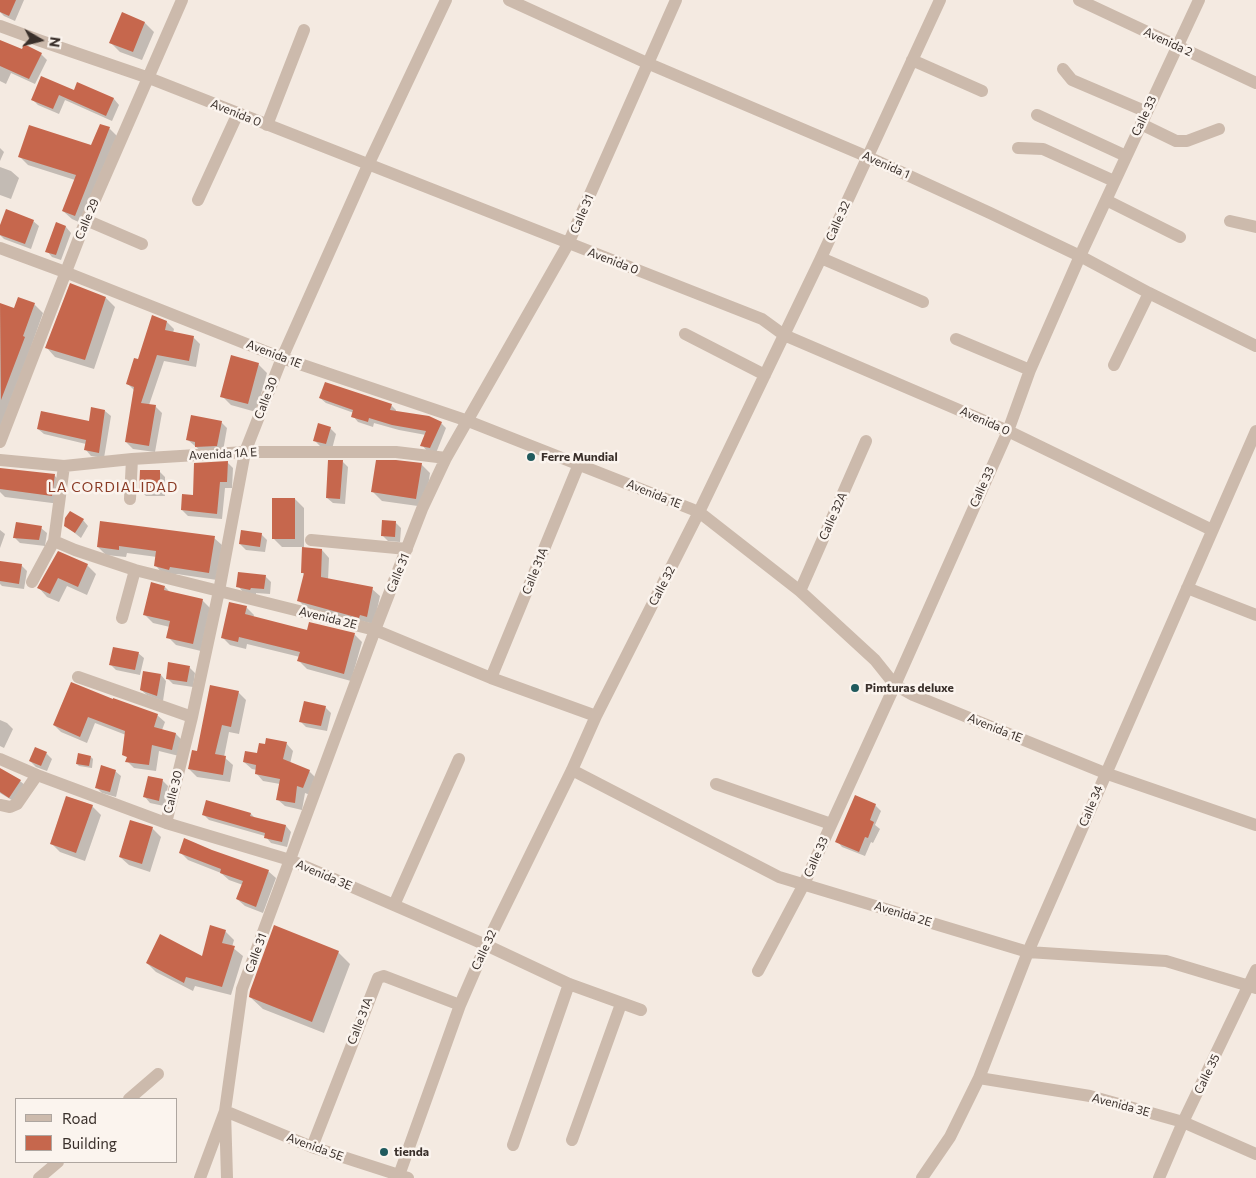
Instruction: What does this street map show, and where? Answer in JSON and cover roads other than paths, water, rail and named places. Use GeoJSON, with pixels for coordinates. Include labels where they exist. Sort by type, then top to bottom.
{"type":"FeatureCollection","features":[{"type":"Feature","properties":{"kind":"street","name":"Calle 29"},"geometry":{"type":"LineString","coordinates":[[0,442],[86,220],[182,0]]}},
{"type":"Feature","properties":{"kind":"street","name":"Calle 30"},"geometry":{"type":"LineString","coordinates":[[166,822],[192,717],[219,591],[245,452],[282,358],[369,164],[446,0]]}},
{"type":"Feature","properties":{"kind":"street","name":"Avenida 1"},"geometry":{"type":"LineString","coordinates":[[509,0],[647,64],[868,157],[1080,256],[1149,293],[1256,346]]}},
{"type":"Feature","properties":{"kind":"street","name":"Calle 31"},"geometry":{"type":"LineString","coordinates":[[200,1178],[225,1111],[242,989],[375,630],[422,509],[446,458],[568,244],[676,0]]}},
{"type":"Feature","properties":{"kind":"street","name":"Calle 32"},"geometry":{"type":"LineString","coordinates":[[402,1177],[460,1005],[486,945],[572,770],[596,716],[699,512],[821,258],[940,0]]}},
{"type":"Feature","properties":{"kind":"street","name":"Avenida 2"},"geometry":{"type":"LineString","coordinates":[[1079,0],[1256,83]]}},
{"type":"Feature","properties":{"kind":"street","name":"Calle 33"},"geometry":{"type":"LineString","coordinates":[[758,971],[804,884],[895,685],[1008,431],[1030,370],[1080,256],[1199,0]]}},
{"type":"Feature","properties":{"kind":"street","name":"Avenida 0"},"geometry":{"type":"LineString","coordinates":[[0,26],[149,78],[762,319],[784,335],[1008,431],[1212,530]]}},
{"type":"Feature","properties":{"kind":"street"},"geometry":{"type":"LineString","coordinates":[[268,125],[304,30]]}},
{"type":"Feature","properties":{"kind":"street"},"geometry":{"type":"LineString","coordinates":[[912,60],[982,91]]}},
{"type":"Feature","properties":{"kind":"street"},"geometry":{"type":"LineString","coordinates":[[1063,69],[1072,80],[1146,112]]}},
{"type":"Feature","properties":{"kind":"street"},"geometry":{"type":"LineString","coordinates":[[198,200],[238,113]]}},
{"type":"Feature","properties":{"kind":"street"},"geometry":{"type":"LineString","coordinates":[[1037,115],[1126,156]]}},
{"type":"Feature","properties":{"kind":"street"},"geometry":{"type":"LineString","coordinates":[[1141,124],[1176,141],[1187,141],[1219,129]]}},
{"type":"Feature","properties":{"kind":"street"},"geometry":{"type":"LineString","coordinates":[[1018,148],[1044,149],[1114,181]]}},
{"type":"Feature","properties":{"kind":"street"},"geometry":{"type":"LineString","coordinates":[[1106,200],[1180,237]]}},
{"type":"Feature","properties":{"kind":"street"},"geometry":{"type":"LineString","coordinates":[[86,220],[142,244]]}},
{"type":"Feature","properties":{"kind":"street"},"geometry":{"type":"LineString","coordinates":[[1230,221],[1256,227]]}},
{"type":"Feature","properties":{"kind":"street","name":"Avenida 1E"},"geometry":{"type":"LineString","coordinates":[[0,248],[66,272],[282,358],[468,421],[699,512],[800,591],[875,660],[895,685],[912,695],[1105,773],[1256,825]]}},
{"type":"Feature","properties":{"kind":"street"},"geometry":{"type":"LineString","coordinates":[[821,258],[923,302]]}},
{"type":"Feature","properties":{"kind":"street"},"geometry":{"type":"LineString","coordinates":[[1114,365],[1149,293]]}},
{"type":"Feature","properties":{"kind":"street"},"geometry":{"type":"LineString","coordinates":[[685,334],[765,374]]}},
{"type":"Feature","properties":{"kind":"street"},"geometry":{"type":"LineString","coordinates":[[956,339],[1030,370]]}},
{"type":"Feature","properties":{"kind":"street","name":"Calle 34"},"geometry":{"type":"LineString","coordinates":[[922,1178],[950,1137],[980,1078],[1028,952],[1256,431]]}},
{"type":"Feature","properties":{"kind":"street","name":"Calle 32A"},"geometry":{"type":"LineString","coordinates":[[800,591],[866,441]]}},
{"type":"Feature","properties":{"kind":"street","name":"Avenida 1A E"},"geometry":{"type":"LineString","coordinates":[[0,460],[64,466],[132,459],[245,452],[396,452],[446,458]]}},
{"type":"Feature","properties":{"kind":"street"},"geometry":{"type":"LineString","coordinates":[[130,499],[132,459]]}},
{"type":"Feature","properties":{"kind":"street","name":"Calle 31A"},"geometry":{"type":"LineString","coordinates":[[491,678],[579,464]]}},
{"type":"Feature","properties":{"kind":"street"},"geometry":{"type":"LineString","coordinates":[[32,582],[54,541],[64,466]]}},
{"type":"Feature","properties":{"kind":"street"},"geometry":{"type":"LineString","coordinates":[[311,540],[407,549]]}},
{"type":"Feature","properties":{"kind":"street","name":"Avenida 2E"},"geometry":{"type":"LineString","coordinates":[[54,541],[135,570],[375,630],[491,678],[596,716]]}},
{"type":"Feature","properties":{"kind":"street"},"geometry":{"type":"LineString","coordinates":[[122,618],[135,570]]}},
{"type":"Feature","properties":{"kind":"street"},"geometry":{"type":"LineString","coordinates":[[1187,588],[1256,615]]}},
{"type":"Feature","properties":{"kind":"street"},"geometry":{"type":"LineString","coordinates":[[78,677],[192,717]]}},
{"type":"Feature","properties":{"kind":"street","name":"Avenida 3E"},"geometry":{"type":"LineString","coordinates":[[0,759],[36,775],[166,822],[290,860],[486,945],[569,984],[640,1010]]}},
{"type":"Feature","properties":{"kind":"street"},"geometry":{"type":"LineString","coordinates":[[394,905],[459,759]]}},
{"type":"Feature","properties":{"kind":"street","name":"Avenida 2E"},"geometry":{"type":"LineString","coordinates":[[572,770],[779,877],[1028,952],[1166,961],[1253,987]]}},
{"type":"Feature","properties":{"kind":"street"},"geometry":{"type":"LineString","coordinates":[[0,805],[10,807],[18,804],[36,775]]}},
{"type":"Feature","properties":{"kind":"street"},"geometry":{"type":"LineString","coordinates":[[716,784],[831,824]]}},
{"type":"Feature","properties":{"kind":"street","name":"Calle 35"},"geometry":{"type":"LineString","coordinates":[[1159,1178],[1183,1122],[1253,987],[1256,970]]}},
{"type":"Feature","properties":{"kind":"street","name":"Calle 31A"},"geometry":{"type":"LineString","coordinates":[[312,1147],[378,978],[384,976],[460,1005]]}},
{"type":"Feature","properties":{"kind":"street"},"geometry":{"type":"LineString","coordinates":[[512,1145],[569,984]]}},
{"type":"Feature","properties":{"kind":"street"},"geometry":{"type":"LineString","coordinates":[[572,1140],[621,1004]]}},
{"type":"Feature","properties":{"kind":"street"},"geometry":{"type":"LineString","coordinates":[[130,1098],[158,1074]]}},
{"type":"Feature","properties":{"kind":"street","name":"Avenida 3E"},"geometry":{"type":"LineString","coordinates":[[980,1078],[1090,1096],[1183,1122],[1256,1154]]}},
{"type":"Feature","properties":{"kind":"street"},"geometry":{"type":"LineString","coordinates":[[225,1111],[227,1178]]}},
{"type":"Feature","properties":{"kind":"street","name":"Avenida 5E"},"geometry":{"type":"LineString","coordinates":[[225,1111],[312,1147],[402,1177]]}},
{"type":"Feature","properties":{"kind":"street"},"geometry":{"type":"LineString","coordinates":[[40,1178],[57,1163]]}},
{"type":"Feature","properties":{"kind":"place","name":"Ferre Mundial"},"geometry":{"type":"Point","coordinates":[531,457]}},
{"type":"Feature","properties":{"kind":"place","name":"Pimturas deluxe"},"geometry":{"type":"Point","coordinates":[855,688]}},
{"type":"Feature","properties":{"kind":"place","name":"tienda"},"geometry":{"type":"Point","coordinates":[384,1152]}},
{"type":"Feature","properties":{"kind":"district","name":"LA CORDIALIDAD"},"geometry":{"type":"Point","coordinates":[113,487]}}]}
